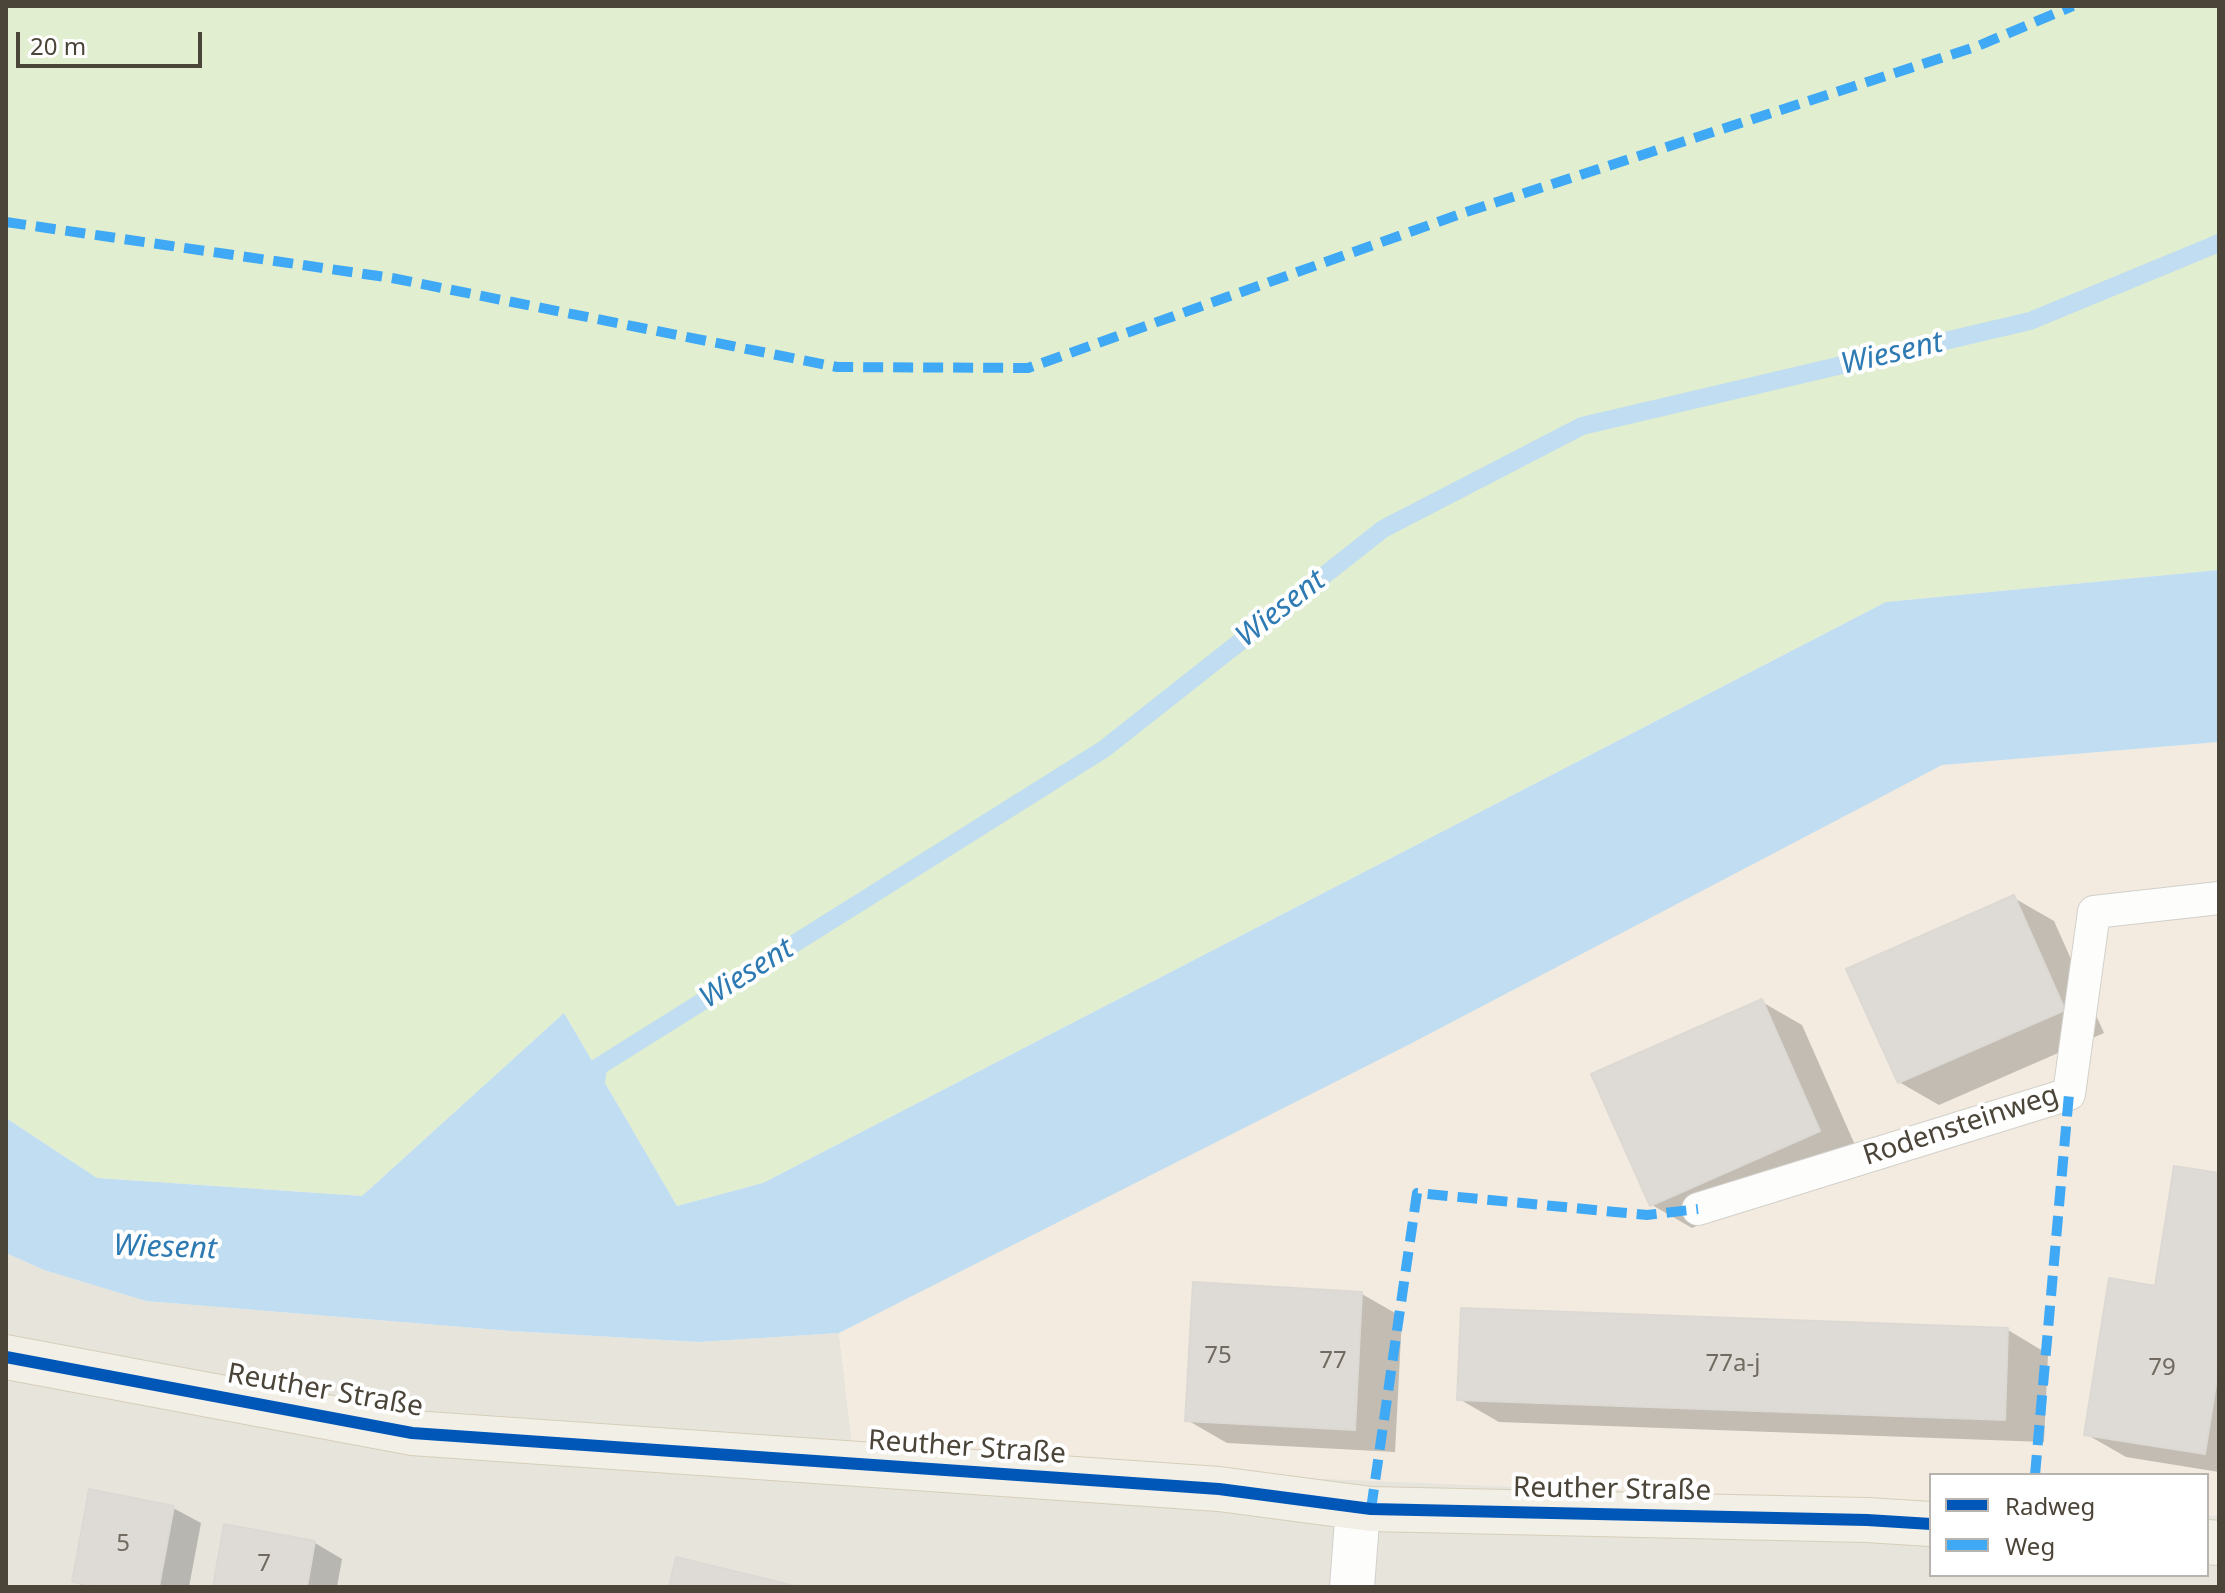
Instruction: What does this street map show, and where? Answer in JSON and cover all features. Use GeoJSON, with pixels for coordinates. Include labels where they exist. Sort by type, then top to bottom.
{"type":"FeatureCollection","features":[{"type":"Feature","properties":{"kind":"main road","name":"Reuther Straße"},"geometry":{"type":"LineString","coordinates":[[6,1357],[412,1433],[1219,1489],[1358,1508],[1929,1524]]}},
{"type":"Feature","properties":{"kind":"street"},"geometry":{"type":"LineString","coordinates":[[1352,1587],[1358,1508]]}},
{"type":"Feature","properties":{"kind":"lane","name":"Rodensteinweg"},"geometry":{"type":"LineString","coordinates":[[1698,1209],[2069,1094],[2094,912],[2219,898]]}},
{"type":"Feature","properties":{"kind":"shaded area"},"geometry":{"type":"Polygon","coordinates":[[[2219,742],[2219,1516],[2209,1515],[2209,1473],[1929,1473],[1929,1504],[854,1459],[839,1333],[1942,765],[2219,742]]]}},
{"type":"Feature","properties":{"kind":"shaded area"},"geometry":{"type":"Polygon","coordinates":[[[6,1253],[44,1270],[146,1301],[511,1331],[698,1342],[839,1333],[854,1459],[1929,1504],[1929,1577],[2209,1577],[2209,1515],[2219,1516],[2219,1587],[6,1587],[6,1253]]]}},
{"type":"Feature","properties":{"kind":"green space"},"geometry":{"type":"Polygon","coordinates":[[[6,6],[2219,6],[2219,570],[1886,602],[763,1183],[677,1206],[564,1013],[362,1196],[97,1178],[6,1118],[6,6]]]}},
{"type":"Feature","properties":{"kind":"water"},"geometry":{"type":"Polygon","coordinates":[[[2219,570],[2219,742],[1942,765],[1410,1044],[839,1333],[698,1342],[511,1331],[146,1301],[44,1270],[6,1253],[6,1118],[97,1178],[362,1196],[564,1013],[677,1206],[763,1183],[1886,602],[2219,570]]]}},
{"type":"Feature","properties":{"kind":"building"},"geometry":{"type":"Polygon","coordinates":[[[2014,895],[2065,1010],[1898,1083],[1846,969],[2014,895]]]}},
{"type":"Feature","properties":{"kind":"building"},"geometry":{"type":"Polygon","coordinates":[[[1762,999],[1820,1131],[1650,1206],[1591,1074],[1762,999]]]}},
{"type":"Feature","properties":{"kind":"building"},"geometry":{"type":"Polygon","coordinates":[[[2174,1166],[2219,1173],[2219,1365],[2205,1454],[2084,1435],[2109,1278],[2155,1286],[2174,1166]]]}},
{"type":"Feature","properties":{"kind":"building"},"geometry":{"type":"Polygon","coordinates":[[[1193,1282],[1362,1292],[1355,1430],[1185,1421],[1193,1282]]]}},
{"type":"Feature","properties":{"kind":"building"},"geometry":{"type":"Polygon","coordinates":[[[1461,1308],[2008,1328],[2005,1420],[1457,1400],[1461,1308]]]}},
{"type":"Feature","properties":{"kind":"building"},"geometry":{"type":"Polygon","coordinates":[[[89,1489],[174,1506],[159,1587],[101,1587],[72,1582],[89,1489]]]}},
{"type":"Feature","properties":{"kind":"building"},"geometry":{"type":"Polygon","coordinates":[[[224,1524],[315,1541],[307,1587],[213,1587],[224,1524]]]}},
{"type":"Feature","properties":{"kind":"building"},"geometry":{"type":"Polygon","coordinates":[[[676,1557],[799,1587],[669,1587],[676,1557]]]}},
{"type":"Feature","properties":{"kind":"waterway","name":"Wiesent"},"geometry":{"type":"LineString","coordinates":[[595,1091],[598,1067],[1104,749],[1383,529],[1582,426],[2030,321],[2219,243]]}},
{"type":"Feature","properties":{"kind":"marked path"},"geometry":{"type":"LineString","coordinates":[[6,222],[392,278],[837,367],[1028,368],[1466,212],[1978,46],[2073,6]]}},
{"type":"Feature","properties":{"kind":"marked path"},"geometry":{"type":"LineString","coordinates":[[2035,1473],[2069,1094]]}},
{"type":"Feature","properties":{"kind":"marked path"},"geometry":{"type":"LineString","coordinates":[[1371,1509],[1417,1193],[1647,1215],[1698,1209]]}},
{"type":"Feature","properties":{"kind":"cycle path"},"geometry":{"type":"LineString","coordinates":[[6,1357],[412,1433],[1219,1489],[1371,1509],[1929,1524]]}}]}
